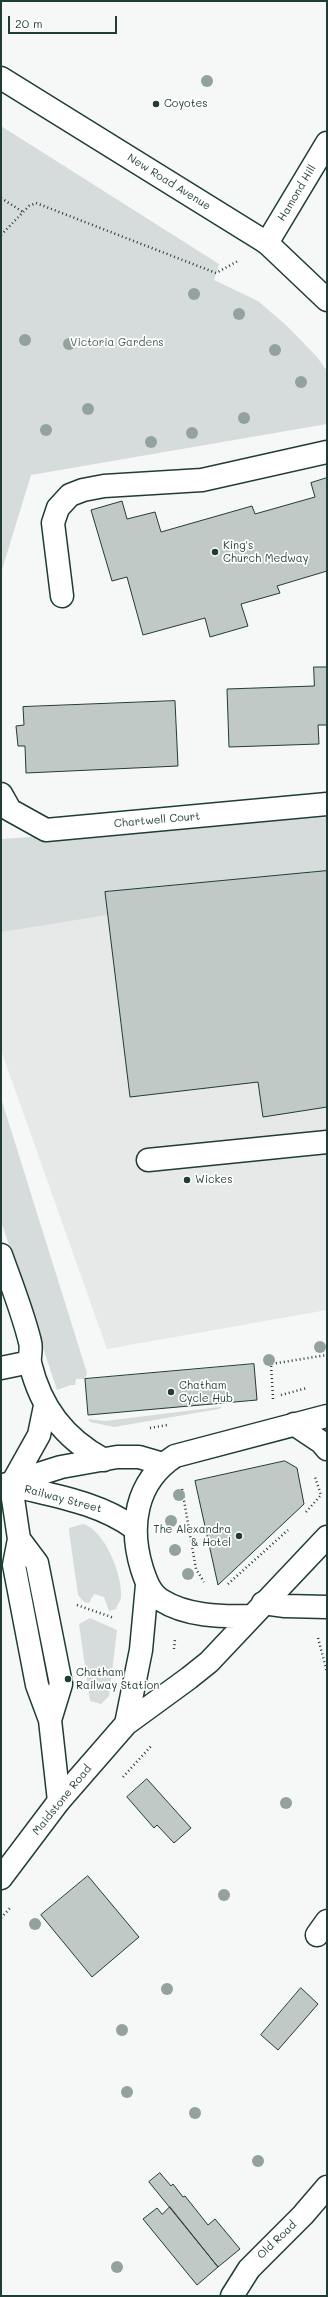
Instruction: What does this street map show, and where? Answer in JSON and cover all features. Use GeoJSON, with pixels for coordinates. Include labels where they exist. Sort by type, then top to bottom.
{"type":"FeatureCollection","features":[{"type":"Feature","properties":{"kind":"main road","name":"New Road Avenue"},"geometry":{"type":"LineString","coordinates":[[1,78],[266,243],[327,300]]}},
{"type":"Feature","properties":{"kind":"main road","name":"Hamond Hill"},"geometry":{"type":"LineString","coordinates":[[266,243],[327,143]]}},
{"type":"Feature","properties":{"kind":"main road"},"geometry":{"type":"LineString","coordinates":[[62,596],[54,523],[58,508],[70,495],[83,490],[104,486],[202,480],[327,452]]}},
{"type":"Feature","properties":{"kind":"main road","name":"Chartwell Court"},"geometry":{"type":"LineString","coordinates":[[1,794],[10,810],[46,830],[327,804]]}},
{"type":"Feature","properties":{"kind":"main road"},"geometry":{"type":"LineString","coordinates":[[148,1160],[327,1142]]}},
{"type":"Feature","properties":{"kind":"main road"},"geometry":{"type":"LineString","coordinates":[[1,1255],[31,1344],[30,1362],[45,1406],[69,1435],[87,1451],[104,1460]]}},
{"type":"Feature","properties":{"kind":"main road"},"geometry":{"type":"LineString","coordinates":[[1,1368],[30,1362]]}},
{"type":"Feature","properties":{"kind":"main road"},"geometry":{"type":"LineString","coordinates":[[45,1406],[39,1435],[6,1485],[19,1539],[37,1563],[46,1605],[60,1684],[50,1720]]}},
{"type":"Feature","properties":{"kind":"main road"},"geometry":{"type":"LineString","coordinates":[[126,1724],[144,1628],[147,1586],[138,1557],[134,1528],[136,1513],[154,1474],[163,1464],[175,1456],[191,1450],[327,1416]]}},
{"type":"Feature","properties":{"kind":"main road"},"geometry":{"type":"LineString","coordinates":[[294,1424],[321,1442],[327,1449]]}},
{"type":"Feature","properties":{"kind":"main road","name":"Railway Street"},"geometry":{"type":"LineString","coordinates":[[6,1485],[61,1467],[104,1460],[139,1457],[163,1464]]}},
{"type":"Feature","properties":{"kind":"main road","name":"Railway Street"},"geometry":{"type":"LineString","coordinates":[[6,1485],[100,1508],[116,1515],[134,1528]]}},
{"type":"Feature","properties":{"kind":"main road","name":"Maidstone Road"},"geometry":{"type":"LineString","coordinates":[[1,1878],[59,1801],[126,1724],[209,1662],[257,1609],[327,1537]]}},
{"type":"Feature","properties":{"kind":"main road"},"geometry":{"type":"LineString","coordinates":[[19,1539],[14,1565],[37,1686],[50,1720],[59,1801]]}},
{"type":"Feature","properties":{"kind":"main road"},"geometry":{"type":"LineString","coordinates":[[147,1586],[160,1599],[182,1608],[227,1617],[257,1609],[284,1606],[327,1607]]}},
{"type":"Feature","properties":{"kind":"main road","name":"Old Road"},"geometry":{"type":"LineString","coordinates":[[232,2296],[249,2269],[303,2215],[327,2187]]}},
{"type":"Feature","properties":{"kind":"path"},"geometry":{"type":"LineString","coordinates":[[1,198],[23,212]]}},
{"type":"Feature","properties":{"kind":"path"},"geometry":{"type":"LineString","coordinates":[[1,235],[23,212],[32,204],[36,203],[216,273]]}},
{"type":"Feature","properties":{"kind":"path"},"geometry":{"type":"LineString","coordinates":[[273,1399],[271,1364],[327,1355]]}},
{"type":"Feature","properties":{"kind":"path"},"geometry":{"type":"LineString","coordinates":[[301,1518],[320,1498],[315,1476],[319,1473]]}},
{"type":"Feature","properties":{"kind":"path"},"geometry":{"type":"LineString","coordinates":[[182,1484],[196,1569],[200,1579],[207,1584]]}},
{"type":"Feature","properties":{"kind":"path"},"geometry":{"type":"LineString","coordinates":[[220,1585],[231,1583],[290,1529]]}},
{"type":"Feature","properties":{"kind":"path"},"geometry":{"type":"LineString","coordinates":[[46,1605],[66,1601],[176,1638]]}},
{"type":"Feature","properties":{"kind":"path"},"geometry":{"type":"LineString","coordinates":[[314,1634],[318,1638],[327,1672]]}},
{"type":"Feature","properties":{"kind":"path"},"geometry":{"type":"LineString","coordinates":[[318,1638],[323,1637]]}},
{"type":"Feature","properties":{"kind":"path"},"geometry":{"type":"LineString","coordinates":[[122,1779],[158,1740]]}},
{"type":"Feature","properties":{"kind":"path"},"geometry":{"type":"LineString","coordinates":[[1,1918],[11,1906]]}},
{"type":"Feature","properties":{"kind":"shaded area","name":"Wickes"},"geometry":{"type":"Polygon","coordinates":[[[327,844],[327,1310],[107,1349],[1,1050],[1,905],[327,844]]]}},
{"type":"Feature","properties":{"kind":"green space","name":"Victoria Gardens"},"geometry":{"type":"Polygon","coordinates":[[[1,126],[219,264],[214,280],[258,301],[287,326],[317,357],[327,371],[327,424],[31,475],[1,573],[1,126]]]}},
{"type":"Feature","properties":{"kind":"green space"},"geometry":{"type":"Polygon","coordinates":[[[327,817],[327,871],[105,892],[107,915],[1,932],[1,839],[327,817]]]}},
{"type":"Feature","properties":{"kind":"green space"},"geometry":{"type":"Polygon","coordinates":[[[1,1098],[87,1373],[85,1379],[76,1379],[75,1385],[57,1390],[1,1221],[1,1098]]]}},
{"type":"Feature","properties":{"kind":"green space"},"geometry":{"type":"Polygon","coordinates":[[[222,1407],[219,1409],[114,1427],[90,1422],[88,1419],[105,1421],[222,1407]]]}},
{"type":"Feature","properties":{"kind":"green space"},"geometry":{"type":"Polygon","coordinates":[[[83,1524],[91,1528],[98,1535],[105,1544],[116,1566],[121,1589],[121,1598],[116,1609],[109,1611],[104,1597],[94,1594],[89,1603],[84,1602],[78,1595],[69,1528],[83,1524]]]}},
{"type":"Feature","properties":{"kind":"green space"},"geometry":{"type":"Polygon","coordinates":[[[90,1618],[117,1630],[109,1696],[101,1704],[90,1701],[79,1624],[90,1618]]]}},
{"type":"Feature","properties":{"kind":"building","name":"King's Church Medway"},"geometry":{"type":"Polygon","coordinates":[[[327,478],[327,571],[277,586],[280,593],[241,604],[248,626],[210,637],[205,618],[143,635],[127,577],[112,581],[91,510],[122,501],[127,519],[155,512],[161,532],[252,506],[255,514],[315,497],[311,483],[327,478]]]}},
{"type":"Feature","properties":{"kind":"building"},"geometry":{"type":"Polygon","coordinates":[[[314,667],[327,667],[327,725],[318,725],[319,744],[229,747],[227,689],[314,686],[314,667]]]}},
{"type":"Feature","properties":{"kind":"building"},"geometry":{"type":"Polygon","coordinates":[[[175,701],[178,766],[26,773],[25,746],[18,746],[16,726],[24,725],[23,707],[175,701]]]}},
{"type":"Feature","properties":{"kind":"building"},"geometry":{"type":"Polygon","coordinates":[[[327,871],[327,1107],[263,1117],[258,1082],[130,1097],[105,892],[327,871]]]}},
{"type":"Feature","properties":{"kind":"building","name":"Chatham Cycle Hub"},"geometry":{"type":"Polygon","coordinates":[[[254,1364],[257,1400],[88,1415],[85,1379],[254,1364]]]}},
{"type":"Feature","properties":{"kind":"building","name":"The Alexandra & Hotel"},"geometry":{"type":"Polygon","coordinates":[[[285,1461],[297,1468],[304,1504],[218,1585],[195,1481],[285,1461]]]}},
{"type":"Feature","properties":{"kind":"building"},"geometry":{"type":"Polygon","coordinates":[[[147,1779],[191,1828],[174,1843],[157,1825],[154,1828],[127,1797],[147,1779]]]}},
{"type":"Feature","properties":{"kind":"building"},"geometry":{"type":"Polygon","coordinates":[[[88,1876],[139,1937],[92,1977],[41,1915],[88,1876]]]}},
{"type":"Feature","properties":{"kind":"building"},"geometry":{"type":"Polygon","coordinates":[[[301,1988],[318,2004],[278,2050],[261,2035],[301,1988]]]}},
{"type":"Feature","properties":{"kind":"building"},"geometry":{"type":"Polygon","coordinates":[[[160,2173],[171,2186],[173,2184],[183,2197],[185,2196],[208,2225],[215,2219],[240,2249],[218,2267],[149,2182],[160,2173]]]}},
{"type":"Feature","properties":{"kind":"building"},"geometry":{"type":"Polygon","coordinates":[[[170,2207],[218,2267],[197,2285],[143,2219],[157,2208],[162,2214],[170,2207]]]}},
{"type":"Feature","properties":{"kind":"place","name":"Coyotes"},"geometry":{"type":"Point","coordinates":[156,104]}},
{"type":"Feature","properties":{"kind":"place","name":"King's Church Medway"},"geometry":{"type":"Point","coordinates":[215,552]}},
{"type":"Feature","properties":{"kind":"place","name":"Wickes"},"geometry":{"type":"Point","coordinates":[187,1180]}},
{"type":"Feature","properties":{"kind":"place","name":"Chatham Cycle Hub"},"geometry":{"type":"Point","coordinates":[171,1392]}},
{"type":"Feature","properties":{"kind":"place","name":"The Alexandra & Hotel"},"geometry":{"type":"Point","coordinates":[239,1536]}},
{"type":"Feature","properties":{"kind":"place","name":"Chatham Railway Station"},"geometry":{"type":"Point","coordinates":[68,1679]}}]}
